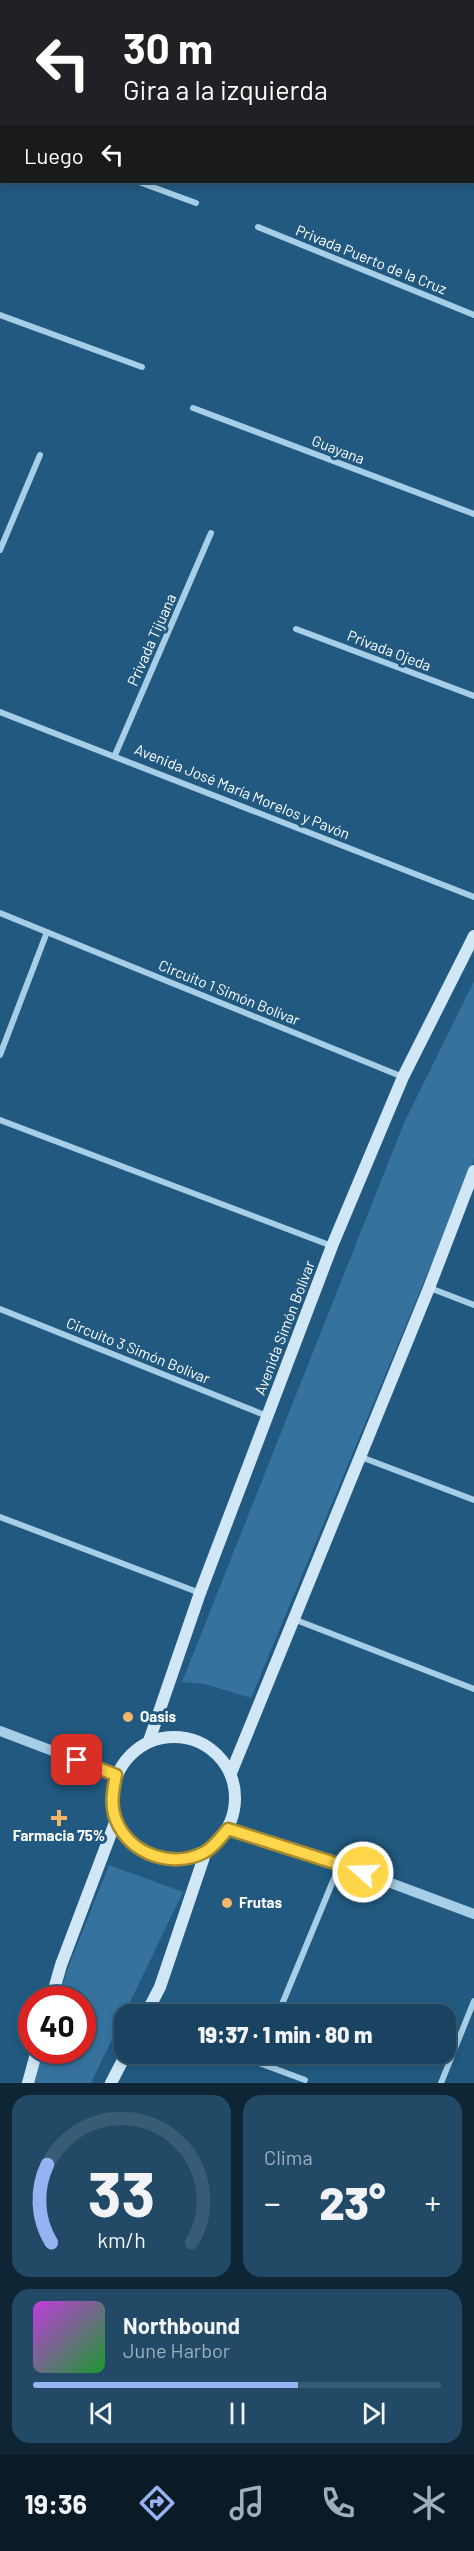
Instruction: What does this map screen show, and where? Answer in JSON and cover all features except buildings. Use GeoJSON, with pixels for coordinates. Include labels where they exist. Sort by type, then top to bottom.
{"type":"FeatureCollection","features":[{"type":"Feature","properties":{"kind":"main road","name":"Avenida Simón Bolívar"},"geometry":{"type":"LineString","coordinates":[[149,1741],[200,1593],[332,1246],[403,1077],[474,936]]}},
{"type":"Feature","properties":{"kind":"main road"},"geometry":{"type":"LineString","coordinates":[[231,1773],[296,1620],[474,1171]]}},
{"type":"Feature","properties":{"kind":"main road"},"geometry":{"type":"LineString","coordinates":[[173,1736],[196,1740],[217,1754],[231,1773],[236,1792],[234,1811],[228,1829],[206,1851],[186,1859],[164,1859],[144,1852],[127,1839],[116,1820],[112,1798],[116,1775],[130,1755],[149,1741],[173,1736]]}},
{"type":"Feature","properties":{"kind":"main road"},"geometry":{"type":"LineString","coordinates":[[55,1986],[116,1820]]}},
{"type":"Feature","properties":{"kind":"main road"},"geometry":{"type":"LineString","coordinates":[[151,2004],[160,1987],[206,1851]]}},
{"type":"Feature","properties":{"kind":"main road"},"geometry":{"type":"LineString","coordinates":[[28,2083],[33,2064]]}},
{"type":"Feature","properties":{"kind":"main road"},"geometry":{"type":"LineString","coordinates":[[111,2083],[121,2064]]}},
{"type":"Feature","properties":{"kind":"street"},"geometry":{"type":"LineString","coordinates":[[142,183],[196,203]]}},
{"type":"Feature","properties":{"kind":"street","name":"Privada Puerto de la Cruz"},"geometry":{"type":"LineString","coordinates":[[258,227],[474,315]]}},
{"type":"Feature","properties":{"kind":"street"},"geometry":{"type":"LineString","coordinates":[[0,315],[142,367]]}},
{"type":"Feature","properties":{"kind":"street","name":"Guayana"},"geometry":{"type":"LineString","coordinates":[[193,408],[474,514]]}},
{"type":"Feature","properties":{"kind":"street"},"geometry":{"type":"LineString","coordinates":[[0,550],[40,455]]}},
{"type":"Feature","properties":{"kind":"street","name":"Privada Tijuana"},"geometry":{"type":"LineString","coordinates":[[115,755],[212,533]]}},
{"type":"Feature","properties":{"kind":"street","name":"Privada Ojeda"},"geometry":{"type":"LineString","coordinates":[[296,629],[474,696]]}},
{"type":"Feature","properties":{"kind":"street","name":"Avenida José María Morelos y Pavón"},"geometry":{"type":"LineString","coordinates":[[0,712],[474,897]]}},
{"type":"Feature","properties":{"kind":"street","name":"Circuito 1 Simón Bolívar"},"geometry":{"type":"LineString","coordinates":[[0,913],[403,1077]]}},
{"type":"Feature","properties":{"kind":"street"},"geometry":{"type":"LineString","coordinates":[[0,1054],[47,932]]}},
{"type":"Feature","properties":{"kind":"street"},"geometry":{"type":"LineString","coordinates":[[0,1120],[332,1246]]}},
{"type":"Feature","properties":{"kind":"street"},"geometry":{"type":"LineString","coordinates":[[429,1288],[474,1305]]}},
{"type":"Feature","properties":{"kind":"street","name":"Circuito 3 Simón Bolívar"},"geometry":{"type":"LineString","coordinates":[[0,1309],[267,1416]]}},
{"type":"Feature","properties":{"kind":"street"},"geometry":{"type":"LineString","coordinates":[[361,1457],[474,1500]]}},
{"type":"Feature","properties":{"kind":"street"},"geometry":{"type":"LineString","coordinates":[[0,1517],[200,1593]]}},
{"type":"Feature","properties":{"kind":"street"},"geometry":{"type":"LineString","coordinates":[[296,1620],[474,1689]]}},
{"type":"Feature","properties":{"kind":"street"},"geometry":{"type":"LineString","coordinates":[[0,1731],[116,1775]]}},
{"type":"Feature","properties":{"kind":"street"},"geometry":{"type":"LineString","coordinates":[[228,1829],[340,1864],[474,1914]]}},
{"type":"Feature","properties":{"kind":"street"},"geometry":{"type":"LineString","coordinates":[[282,2004],[340,1864]]}},
{"type":"Feature","properties":{"kind":"street"},"geometry":{"type":"LineString","coordinates":[[441,2083],[474,2001]]}},
{"type":"Feature","properties":{"kind":"street"},"geometry":{"type":"LineString","coordinates":[[264,2064],[305,2080]]}},
{"type":"Feature","properties":{"kind":"shaded area"},"geometry":{"type":"Polygon","coordinates":[[[474,981],[474,1158],[472,1166],[251,1698],[205,1684],[182,1682],[404,1123],[474,981]]]}},
{"type":"Feature","properties":{"kind":"shaded area"},"geometry":{"type":"Polygon","coordinates":[[[109,1865],[183,1892],[129,2004],[114,2004],[114,2035],[91,2083],[34,2083],[39,2064],[96,2064],[96,1986],[62,1986],[109,1865]]]}},
{"type":"Feature","properties":{"kind":"place","name":"Oasis"},"geometry":{"type":"Point","coordinates":[128,1717]}},
{"type":"Feature","properties":{"kind":"place","name":"Farmacia 75%"},"geometry":{"type":"Point","coordinates":[59,1818]}},
{"type":"Feature","properties":{"kind":"place","name":"Frutas"},"geometry":{"type":"Point","coordinates":[227,1903]}},
{"type":"Feature","properties":{"kind":"route"},"geometry":{"type":"LineString","coordinates":[[77,1760],[116,1775],[112,1798],[116,1820],[127,1839],[144,1852],[164,1859],[186,1859],[206,1851],[228,1829],[363,1872]]}}]}
